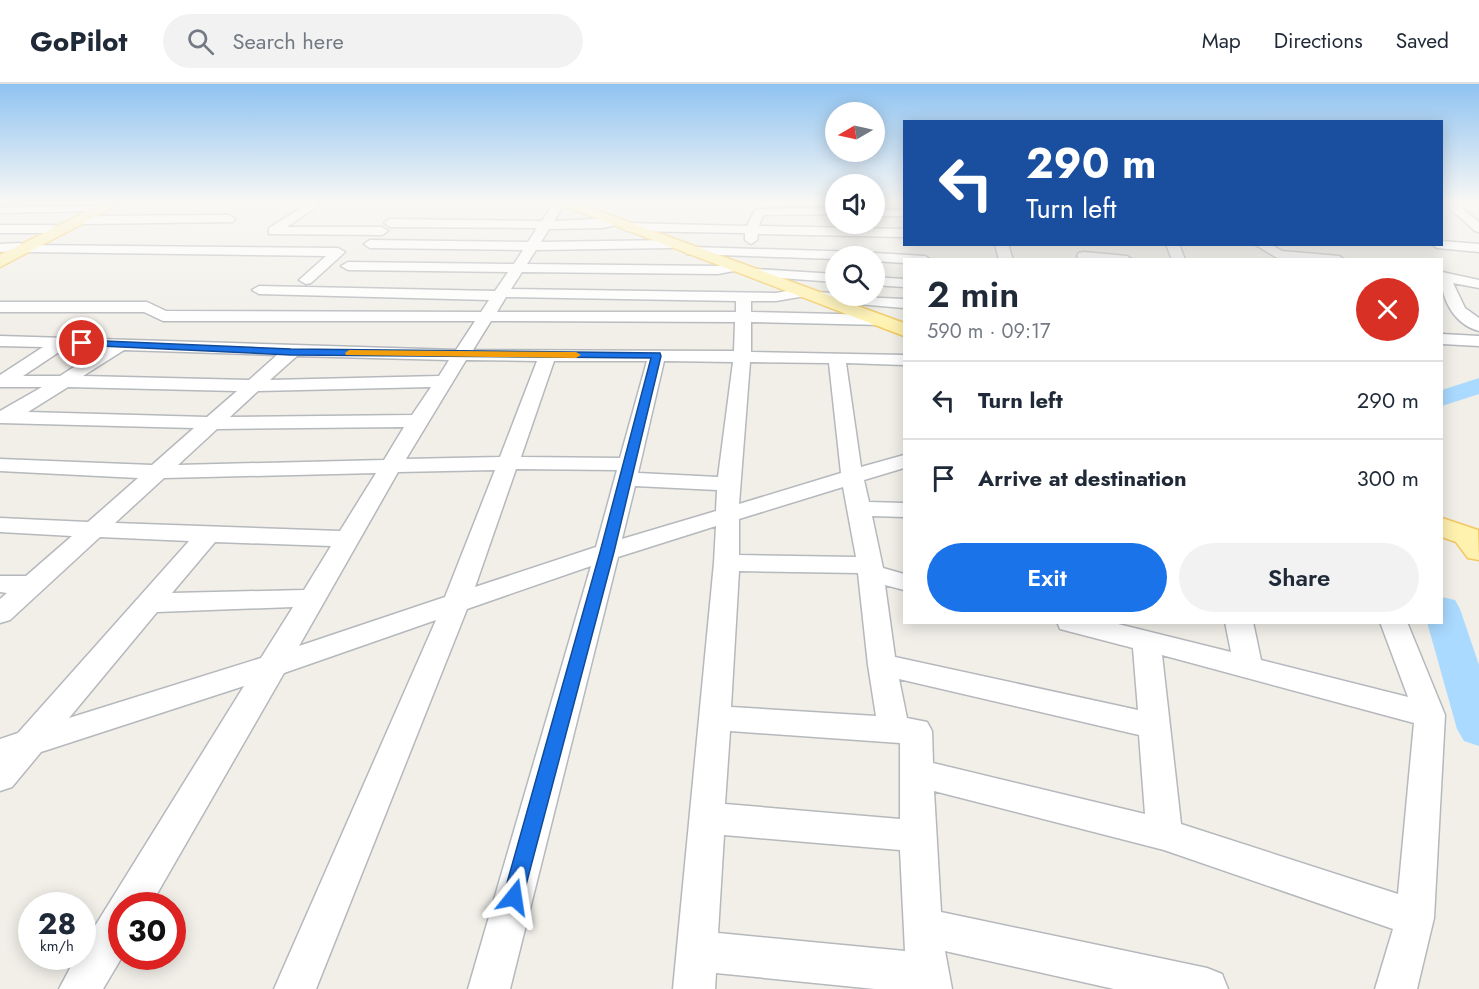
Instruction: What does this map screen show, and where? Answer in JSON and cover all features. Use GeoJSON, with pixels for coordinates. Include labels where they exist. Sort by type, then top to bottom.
{"type":"FeatureCollection","features":[{"type":"Feature","properties":{"kind":"main road"},"geometry":{"type":"LineString","coordinates":[[0,256],[28,245]]}},
{"type":"Feature","properties":{"kind":"main road"},"geometry":{"type":"LineString","coordinates":[[0,262],[29,245]]}},
{"type":"Feature","properties":{"kind":"main road"},"geometry":{"type":"LineString","coordinates":[[675,245],[756,273],[903,330]]}},
{"type":"Feature","properties":{"kind":"main road"},"geometry":{"type":"LineString","coordinates":[[1443,527],[1467,536],[1479,550]]}},
{"type":"Feature","properties":{"kind":"street"},"geometry":{"type":"LineString","coordinates":[[264,349],[369,245]]}},
{"type":"Feature","properties":{"kind":"street"},"geometry":{"type":"LineString","coordinates":[[471,245],[586,245]]}},
{"type":"Feature","properties":{"kind":"street"},"geometry":{"type":"LineString","coordinates":[[751,245],[751,251]]}},
{"type":"Feature","properties":{"kind":"street"},"geometry":{"type":"LineString","coordinates":[[804,245],[809,254]]}},
{"type":"Feature","properties":{"kind":"street"},"geometry":{"type":"LineString","coordinates":[[880,245],[893,258]]}},
{"type":"Feature","properties":{"kind":"street"},"geometry":{"type":"LineString","coordinates":[[137,892],[418,421],[533,246]]}},
{"type":"Feature","properties":{"kind":"street"},"geometry":{"type":"LineString","coordinates":[[1263,246],[1279,255],[1315,258]]}},
{"type":"Feature","properties":{"kind":"street"},"geometry":{"type":"LineString","coordinates":[[1327,246],[1344,258]]}},
{"type":"Feature","properties":{"kind":"street"},"geometry":{"type":"LineString","coordinates":[[0,248],[327,250],[338,252],[306,280]]}},
{"type":"Feature","properties":{"kind":"street"},"geometry":{"type":"LineString","coordinates":[[1433,252],[1479,248]]}},
{"type":"Feature","properties":{"kind":"street"},"geometry":{"type":"LineString","coordinates":[[692,251],[825,255]]}},
{"type":"Feature","properties":{"kind":"street"},"geometry":{"type":"LineString","coordinates":[[1084,256],[1106,258]]}},
{"type":"Feature","properties":{"kind":"street"},"geometry":{"type":"LineString","coordinates":[[885,258],[903,259]]}},
{"type":"Feature","properties":{"kind":"street"},"geometry":{"type":"LineString","coordinates":[[348,266],[718,270],[734,267]]}},
{"type":"Feature","properties":{"kind":"street"},"geometry":{"type":"LineString","coordinates":[[756,273],[825,277]]}},
{"type":"Feature","properties":{"kind":"street"},"geometry":{"type":"LineString","coordinates":[[885,282],[903,283]]}},
{"type":"Feature","properties":{"kind":"street"},"geometry":{"type":"LineString","coordinates":[[1443,283],[1479,284]]}},
{"type":"Feature","properties":{"kind":"street"},"geometry":{"type":"LineString","coordinates":[[1443,283],[1459,311],[1479,326]]}},
{"type":"Feature","properties":{"kind":"street"},"geometry":{"type":"LineString","coordinates":[[259,290],[501,294],[744,307],[882,320]]}},
{"type":"Feature","properties":{"kind":"street"},"geometry":{"type":"LineString","coordinates":[[0,307],[147,307],[163,316],[486,318],[744,307],[776,297],[807,294],[903,303]]}},
{"type":"Feature","properties":{"kind":"street"},"geometry":{"type":"LineString","coordinates":[[715,718],[916,731],[917,836],[922,927],[929,982],[696,970],[707,818],[727,563],[728,484],[742,356],[744,307]]}},
{"type":"Feature","properties":{"kind":"street"},"geometry":{"type":"LineString","coordinates":[[1443,310],[1479,313]]}},
{"type":"Feature","properties":{"kind":"street"},"geometry":{"type":"LineString","coordinates":[[1443,339],[1479,341]]}},
{"type":"Feature","properties":{"kind":"street"},"geometry":{"type":"LineString","coordinates":[[0,341],[123,343],[291,352],[837,357],[903,360]]}},
{"type":"Feature","properties":{"kind":"street"},"geometry":{"type":"LineString","coordinates":[[1,382],[62,342]]}},
{"type":"Feature","properties":{"kind":"street"},"geometry":{"type":"LineString","coordinates":[[3,419],[123,343]]}},
{"type":"Feature","properties":{"kind":"street"},"geometry":{"type":"LineString","coordinates":[[0,614],[291,352]]}},
{"type":"Feature","properties":{"kind":"street"},"geometry":{"type":"LineString","coordinates":[[295,989],[456,604],[548,355]]}},
{"type":"Feature","properties":{"kind":"street"},"geometry":{"type":"LineString","coordinates":[[489,989],[607,552],[657,356]]}},
{"type":"Feature","properties":{"kind":"street"},"geometry":{"type":"LineString","coordinates":[[837,357],[852,477],[870,569],[882,665],[894,730]]}},
{"type":"Feature","properties":{"kind":"street"},"geometry":{"type":"LineString","coordinates":[[1,382],[64,381],[254,386],[444,381]]}},
{"type":"Feature","properties":{"kind":"street"},"geometry":{"type":"LineString","coordinates":[[3,419],[211,423],[418,421]]}},
{"type":"Feature","properties":{"kind":"street"},"geometry":{"type":"LineString","coordinates":[[0,752],[271,666],[607,552],[903,461]]}},
{"type":"Feature","properties":{"kind":"street"},"geometry":{"type":"LineString","coordinates":[[0,465],[159,472],[508,463],[627,471],[728,484]]}},
{"type":"Feature","properties":{"kind":"street"},"geometry":{"type":"LineString","coordinates":[[859,509],[903,510]]}},
{"type":"Feature","properties":{"kind":"street"},"geometry":{"type":"LineString","coordinates":[[0,525],[208,536],[349,539]]}},
{"type":"Feature","properties":{"kind":"street"},"geometry":{"type":"LineString","coordinates":[[0,777],[208,536]]}},
{"type":"Feature","properties":{"kind":"street"},"geometry":{"type":"LineString","coordinates":[[727,563],[870,569],[903,582]]}},
{"type":"Feature","properties":{"kind":"street"},"geometry":{"type":"LineString","coordinates":[[0,584],[32,585]]}},
{"type":"Feature","properties":{"kind":"street"},"geometry":{"type":"LineString","coordinates":[[150,603],[313,598]]}},
{"type":"Feature","properties":{"kind":"street"},"geometry":{"type":"LineString","coordinates":[[1078,624],[1430,715]]}},
{"type":"Feature","properties":{"kind":"street"},"geometry":{"type":"LineString","coordinates":[[1239,624],[1248,667]]}},
{"type":"Feature","properties":{"kind":"street"},"geometry":{"type":"LineString","coordinates":[[1394,624],[1430,715],[1415,918],[1396,989]]}},
{"type":"Feature","properties":{"kind":"street"},"geometry":{"type":"LineString","coordinates":[[1147,642],[1164,834]]}},
{"type":"Feature","properties":{"kind":"street"},"geometry":{"type":"LineString","coordinates":[[882,665],[1155,726]]}},
{"type":"Feature","properties":{"kind":"street"},"geometry":{"type":"LineString","coordinates":[[917,773],[1164,834],[1415,918]]}},
{"type":"Feature","properties":{"kind":"street"},"geometry":{"type":"LineString","coordinates":[[707,818],[917,836]]}},
{"type":"Feature","properties":{"kind":"street"},"geometry":{"type":"LineString","coordinates":[[922,927],[1207,989]]}},
{"type":"Feature","properties":{"kind":"street"},"geometry":{"type":"LineString","coordinates":[[80,989],[108,942]]}},
{"type":"Feature","properties":{"kind":"waterway"},"geometry":{"type":"LineString","coordinates":[[1443,398],[1479,386]]}},
{"type":"Feature","properties":{"kind":"waterway"},"geometry":{"type":"LineString","coordinates":[[1443,612],[1479,729]]}},
{"type":"Feature","properties":{"kind":"slow traffic"},"geometry":{"type":"LineString","coordinates":[[349,353],[576,355]]}},
{"type":"Feature","properties":{"kind":"route"},"geometry":{"type":"LineString","coordinates":[[82,343],[264,349],[291,352],[657,356],[514,897]]}}]}
